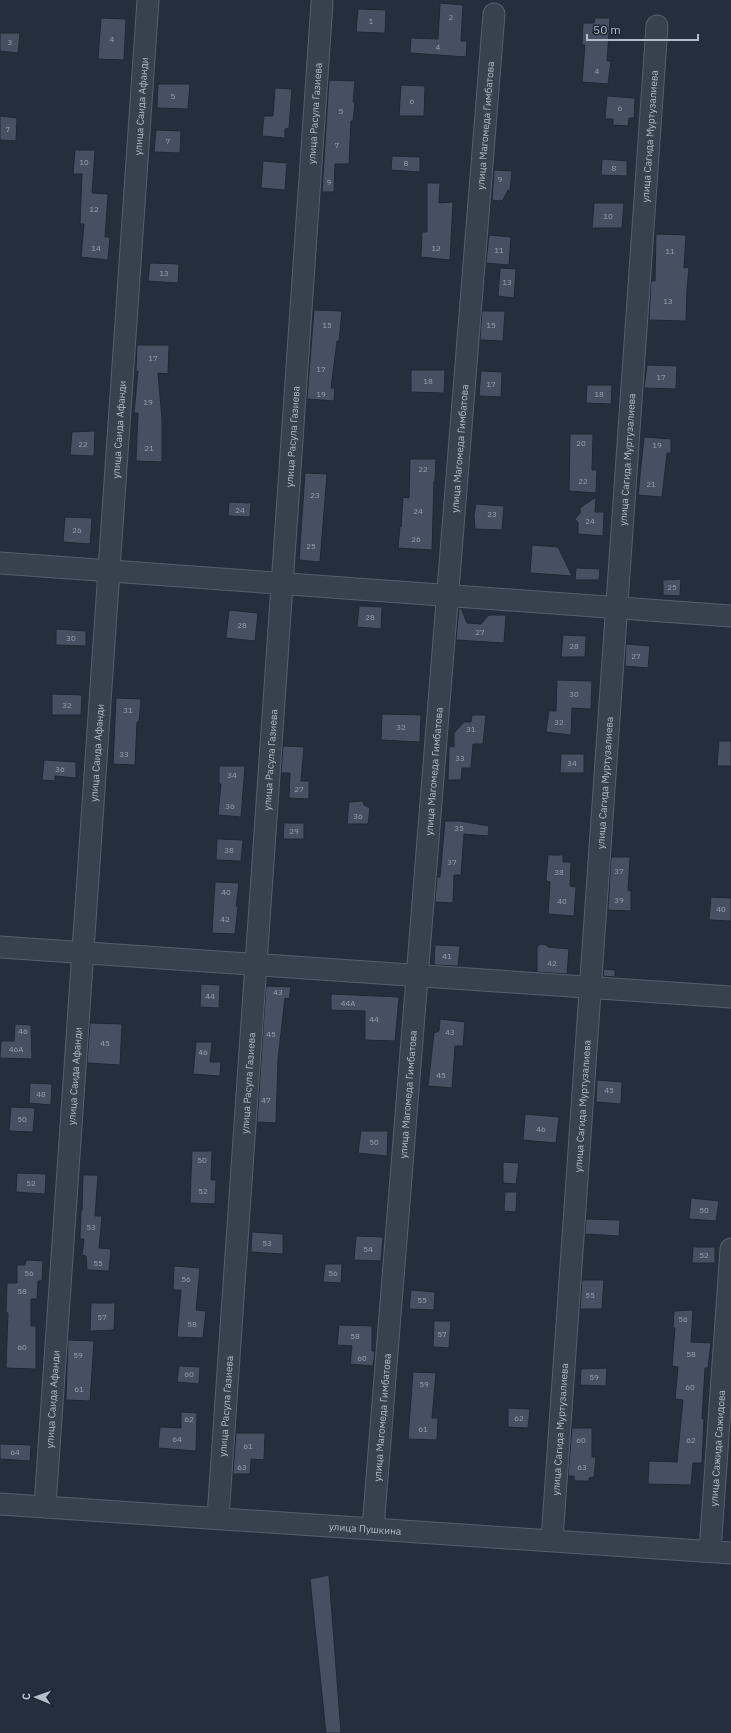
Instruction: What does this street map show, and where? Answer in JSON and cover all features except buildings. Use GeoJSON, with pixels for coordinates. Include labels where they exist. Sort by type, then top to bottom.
{"type":"FeatureCollection","features":[{"type":"Feature","properties":{"kind":"street","name":"улица Саида Афанди"},"geometry":{"type":"LineString","coordinates":[[45,1506],[148,0]]}},
{"type":"Feature","properties":{"kind":"street","name":"улица Расула Газиева"},"geometry":{"type":"LineString","coordinates":[[218,1517],[322,2]]}},
{"type":"Feature","properties":{"kind":"street","name":"улица Магомеда Гимбатова"},"geometry":{"type":"LineString","coordinates":[[373,1528],[494,14]]}},
{"type":"Feature","properties":{"kind":"street","name":"улица Сагида Муртузалиева"},"geometry":{"type":"LineString","coordinates":[[552,1540],[656,26]]}},
{"type":"Feature","properties":{"kind":"street"},"geometry":{"type":"LineString","coordinates":[[0,563],[731,616]]}},
{"type":"Feature","properties":{"kind":"street"},"geometry":{"type":"LineString","coordinates":[[0,947],[731,997]]}},
{"type":"Feature","properties":{"kind":"street","name":"улица Сажида Сажидова"},"geometry":{"type":"LineString","coordinates":[[710,1551],[731,1249]]}},
{"type":"Feature","properties":{"kind":"street","name":"улица Пушкина"},"geometry":{"type":"LineString","coordinates":[[0,1504],[218,1517],[731,1553]]}}]}
